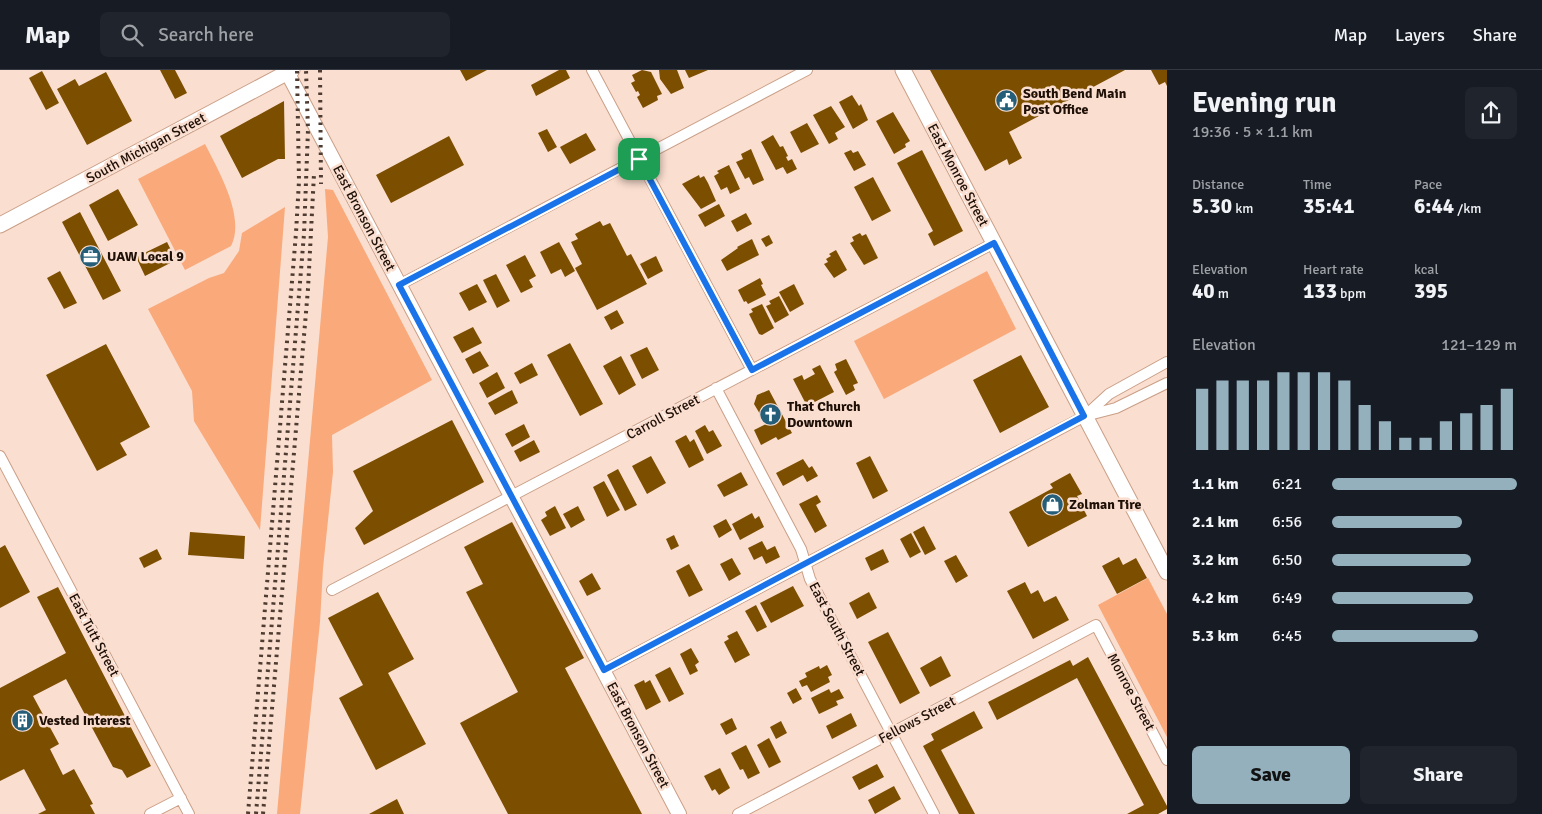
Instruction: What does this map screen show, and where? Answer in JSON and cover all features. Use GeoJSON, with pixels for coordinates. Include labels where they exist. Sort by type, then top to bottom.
{"type":"FeatureCollection","features":[{"type":"Feature","properties":{"kind":"main road","name":"East Monroe Street"},"geometry":{"type":"LineString","coordinates":[[903,70],[1167,572]]}},
{"type":"Feature","properties":{"kind":"main road","name":"South Michigan Street"},"geometry":{"type":"LineString","coordinates":[[0,225],[288,71]]}},
{"type":"Feature","properties":{"kind":"street"},"geometry":{"type":"LineString","coordinates":[[592,70],[752,370]]}},
{"type":"Feature","properties":{"kind":"street"},"geometry":{"type":"LineString","coordinates":[[399,285],[807,70]]}},
{"type":"Feature","properties":{"kind":"street","name":"East Bronson Street"},"geometry":{"type":"LineString","coordinates":[[288,71],[679,814]]}},
{"type":"Feature","properties":{"kind":"street","name":"Carroll Street"},"geometry":{"type":"LineString","coordinates":[[332,590],[994,243]]}},
{"type":"Feature","properties":{"kind":"street"},"geometry":{"type":"LineString","coordinates":[[604,670],[1084,416],[1109,394],[1167,362]]}},
{"type":"Feature","properties":{"kind":"street"},"geometry":{"type":"LineString","coordinates":[[1084,416],[1116,408],[1167,383]]}},
{"type":"Feature","properties":{"kind":"street","name":"East South Street"},"geometry":{"type":"LineString","coordinates":[[716,388],[801,549],[804,565],[934,814]]}},
{"type":"Feature","properties":{"kind":"street","name":"East Tutt Street"},"geometry":{"type":"LineString","coordinates":[[0,456],[189,814]]}},
{"type":"Feature","properties":{"kind":"street","name":"Fellows Street"},"geometry":{"type":"LineString","coordinates":[[738,814],[1096,625]]}},
{"type":"Feature","properties":{"kind":"street","name":"Monroe Street"},"geometry":{"type":"LineString","coordinates":[[1096,625],[1167,760]]}},
{"type":"Feature","properties":{"kind":"street"},"geometry":{"type":"LineString","coordinates":[[150,814],[181,798]]}},
{"type":"Feature","properties":{"kind":"shaded area"},"geometry":{"type":"Polygon","coordinates":[[[205,144],[223,180],[233,208],[235,234],[231,246],[185,270],[138,179],[205,144]]]}},
{"type":"Feature","properties":{"kind":"shaded area"},"geometry":{"type":"Polygon","coordinates":[[[325,189],[333,190],[432,380],[332,435],[333,472],[300,814],[277,814],[328,237],[325,189]]]}},
{"type":"Feature","properties":{"kind":"shaded area"},"geometry":{"type":"Polygon","coordinates":[[[285,207],[260,530],[194,421],[192,391],[148,309],[209,278],[224,273],[239,251],[242,233],[285,207]]]}},
{"type":"Feature","properties":{"kind":"shaded area"},"geometry":{"type":"Polygon","coordinates":[[[987,271],[1016,329],[884,399],[854,341],[987,271]]]}},
{"type":"Feature","properties":{"kind":"shaded area"},"geometry":{"type":"Polygon","coordinates":[[[1148,578],[1167,614],[1167,737],[1098,605],[1148,578]]]}},
{"type":"Feature","properties":{"kind":"building"},"geometry":{"type":"Polygon","coordinates":[[[160,70],[175,70],[187,93],[175,99],[160,70]]]}},
{"type":"Feature","properties":{"kind":"building"},"geometry":{"type":"Polygon","coordinates":[[[460,70],[487,70],[466,81],[460,70]]]}},
{"type":"Feature","properties":{"kind":"building"},"geometry":{"type":"Polygon","coordinates":[[[559,70],[566,70],[570,78],[536,96],[531,85],[559,70]]]}},
{"type":"Feature","properties":{"kind":"building"},"geometry":{"type":"Polygon","coordinates":[[[642,70],[651,72],[662,94],[657,96],[658,100],[643,108],[637,97],[640,95],[631,83],[635,81],[632,75],[642,70]]]}},
{"type":"Feature","properties":{"kind":"building"},"geometry":{"type":"Polygon","coordinates":[[[659,70],[677,70],[684,88],[671,94],[660,79],[659,70]]]}},
{"type":"Feature","properties":{"kind":"building"},"geometry":{"type":"Polygon","coordinates":[[[685,70],[708,70],[689,78],[685,70]]]}},
{"type":"Feature","properties":{"kind":"building","name":"South Bend Main Post Office"},"geometry":{"type":"Polygon","coordinates":[[[930,70],[1125,70],[1009,132],[1022,158],[1009,165],[1007,159],[985,171],[930,70]]]}},
{"type":"Feature","properties":{"kind":"building","name":"South Bend Main Post Office"},"geometry":{"type":"Polygon","coordinates":[[[1151,70],[1167,70],[1167,86],[1165,82],[1159,85],[1151,70]]]}},
{"type":"Feature","properties":{"kind":"building"},"geometry":{"type":"Polygon","coordinates":[[[42,71],[59,103],[46,110],[29,78],[42,71]]]}},
{"type":"Feature","properties":{"kind":"building"},"geometry":{"type":"Polygon","coordinates":[[[106,72],[132,121],[87,145],[57,89],[75,79],[79,86],[106,72]]]}},
{"type":"Feature","properties":{"kind":"building"},"geometry":{"type":"Polygon","coordinates":[[[852,95],[859,106],[861,104],[868,120],[853,129],[839,102],[852,95]]]}},
{"type":"Feature","properties":{"kind":"building"},"geometry":{"type":"Polygon","coordinates":[[[284,101],[285,159],[278,159],[242,178],[220,136],[284,101]]]}},
{"type":"Feature","properties":{"kind":"building"},"geometry":{"type":"Polygon","coordinates":[[[831,106],[845,127],[835,133],[838,139],[829,144],[813,115],[831,106]]]}},
{"type":"Feature","properties":{"kind":"building"},"geometry":{"type":"Polygon","coordinates":[[[893,112],[910,141],[905,144],[906,147],[894,154],[876,121],[893,112]]]}},
{"type":"Feature","properties":{"kind":"building"},"geometry":{"type":"Polygon","coordinates":[[[807,123],[819,144],[801,153],[790,132],[807,123]]]}},
{"type":"Feature","properties":{"kind":"building"},"geometry":{"type":"Polygon","coordinates":[[[547,129],[557,147],[548,152],[538,133],[547,129]]]}},
{"type":"Feature","properties":{"kind":"building"},"geometry":{"type":"Polygon","coordinates":[[[586,133],[596,150],[570,164],[560,147],[586,133]]]}},
{"type":"Feature","properties":{"kind":"building"},"geometry":{"type":"Polygon","coordinates":[[[773,135],[780,147],[783,146],[788,156],[786,157],[788,161],[792,159],[797,169],[787,174],[783,167],[776,170],[761,142],[773,135]]]}},
{"type":"Feature","properties":{"kind":"building"},"geometry":{"type":"Polygon","coordinates":[[[449,136],[464,165],[391,203],[376,175],[449,136]]]}},
{"type":"Feature","properties":{"kind":"building"},"geometry":{"type":"Polygon","coordinates":[[[751,149],[764,180],[753,185],[749,177],[745,179],[736,162],[743,159],[741,154],[751,149]]]}},
{"type":"Feature","properties":{"kind":"building"},"geometry":{"type":"Polygon","coordinates":[[[851,150],[853,153],[858,151],[866,165],[854,171],[844,153],[851,150]]]}},
{"type":"Feature","properties":{"kind":"building"},"geometry":{"type":"Polygon","coordinates":[[[922,150],[963,231],[934,246],[928,234],[933,231],[897,163],[922,150]]]}},
{"type":"Feature","properties":{"kind":"building"},"geometry":{"type":"Polygon","coordinates":[[[729,165],[740,189],[730,194],[727,187],[721,190],[714,176],[719,173],[717,171],[729,165]]]}},
{"type":"Feature","properties":{"kind":"building"},"geometry":{"type":"Polygon","coordinates":[[[699,175],[700,178],[704,176],[716,201],[701,209],[682,184],[699,175]]]}},
{"type":"Feature","properties":{"kind":"building"},"geometry":{"type":"Polygon","coordinates":[[[873,177],[891,211],[872,221],[854,187],[873,177]]]}},
{"type":"Feature","properties":{"kind":"building"},"geometry":{"type":"Polygon","coordinates":[[[118,189],[138,225],[108,241],[89,205],[118,189]]]}},
{"type":"Feature","properties":{"kind":"building"},"geometry":{"type":"Polygon","coordinates":[[[719,204],[725,216],[705,227],[698,215],[719,204]]]}},
{"type":"Feature","properties":{"kind":"building","name":"UAW Local 9"},"geometry":{"type":"Polygon","coordinates":[[[80,212],[121,291],[103,300],[62,222],[80,212]]]}},
{"type":"Feature","properties":{"kind":"building"},"geometry":{"type":"Polygon","coordinates":[[[746,213],[752,224],[737,232],[731,221],[746,213]]]}},
{"type":"Feature","properties":{"kind":"building"},"geometry":{"type":"Polygon","coordinates":[[[600,221],[603,226],[610,223],[627,256],[631,254],[647,284],[597,310],[575,268],[582,264],[571,242],[578,239],[575,234],[600,221]]]}},
{"type":"Feature","properties":{"kind":"building"},"geometry":{"type":"Polygon","coordinates":[[[860,233],[862,236],[866,234],[878,258],[864,265],[850,243],[854,241],[852,237],[860,233]]]}},
{"type":"Feature","properties":{"kind":"building"},"geometry":{"type":"Polygon","coordinates":[[[769,235],[773,243],[766,247],[761,239],[769,235]]]}},
{"type":"Feature","properties":{"kind":"building"},"geometry":{"type":"Polygon","coordinates":[[[752,239],[759,255],[727,271],[721,260],[737,247],[752,239]]]}},
{"type":"Feature","properties":{"kind":"building"},"geometry":{"type":"Polygon","coordinates":[[[167,242],[176,260],[145,276],[136,257],[167,242]]]}},
{"type":"Feature","properties":{"kind":"building"},"geometry":{"type":"Polygon","coordinates":[[[559,242],[575,271],[565,277],[561,269],[551,274],[540,252],[559,242]]]}},
{"type":"Feature","properties":{"kind":"building"},"geometry":{"type":"Polygon","coordinates":[[[836,250],[847,270],[834,278],[824,264],[828,262],[826,259],[831,256],[829,254],[836,250]]]}},
{"type":"Feature","properties":{"kind":"building"},"geometry":{"type":"Polygon","coordinates":[[[525,255],[536,276],[529,280],[533,287],[521,293],[506,265],[525,255]]]}},
{"type":"Feature","properties":{"kind":"building"},"geometry":{"type":"Polygon","coordinates":[[[656,256],[663,271],[648,279],[640,264],[656,256]]]}},
{"type":"Feature","properties":{"kind":"building"},"geometry":{"type":"Polygon","coordinates":[[[60,271],[77,303],[64,309],[47,278],[60,271]]]}},
{"type":"Feature","properties":{"kind":"building"},"geometry":{"type":"Polygon","coordinates":[[[496,274],[510,301],[497,308],[483,280],[496,274]]]}},
{"type":"Feature","properties":{"kind":"building"},"geometry":{"type":"Polygon","coordinates":[[[760,278],[766,295],[748,304],[746,301],[744,302],[738,290],[760,278]]]}},
{"type":"Feature","properties":{"kind":"building"},"geometry":{"type":"Polygon","coordinates":[[[477,284],[487,302],[469,311],[459,293],[477,284]]]}},
{"type":"Feature","properties":{"kind":"building"},"geometry":{"type":"Polygon","coordinates":[[[794,284],[804,304],[790,312],[779,292],[794,284]]]}},
{"type":"Feature","properties":{"kind":"building"},"geometry":{"type":"Polygon","coordinates":[[[779,296],[789,315],[775,323],[766,306],[771,304],[769,301],[779,296]]]}},
{"type":"Feature","properties":{"kind":"building"},"geometry":{"type":"Polygon","coordinates":[[[762,304],[774,328],[762,335],[759,334],[749,314],[753,312],[751,309],[762,304]]]}},
{"type":"Feature","properties":{"kind":"building"},"geometry":{"type":"Polygon","coordinates":[[[617,310],[624,323],[611,330],[604,317],[617,310]]]}},
{"type":"Feature","properties":{"kind":"building"},"geometry":{"type":"Polygon","coordinates":[[[473,327],[482,343],[462,353],[453,337],[473,327]]]}},
{"type":"Feature","properties":{"kind":"building"},"geometry":{"type":"Polygon","coordinates":[[[570,343],[603,404],[580,416],[547,355],[570,343]]]}},
{"type":"Feature","properties":{"kind":"building"},"geometry":{"type":"Polygon","coordinates":[[[106,344],[150,427],[120,443],[127,455],[97,471],[46,375],[106,344]]]}},
{"type":"Feature","properties":{"kind":"building"},"geometry":{"type":"Polygon","coordinates":[[[647,347],[659,370],[642,379],[630,355],[647,347]]]}},
{"type":"Feature","properties":{"kind":"building"},"geometry":{"type":"Polygon","coordinates":[[[480,351],[489,366],[473,374],[465,359],[480,351]]]}},
{"type":"Feature","properties":{"kind":"building"},"geometry":{"type":"Polygon","coordinates":[[[1021,355],[1049,407],[1000,433],[973,380],[1021,355]]]}},
{"type":"Feature","properties":{"kind":"building"},"geometry":{"type":"Polygon","coordinates":[[[621,356],[636,385],[619,395],[603,366],[621,356]]]}},
{"type":"Feature","properties":{"kind":"building"},"geometry":{"type":"Polygon","coordinates":[[[846,359],[858,383],[853,385],[855,390],[846,395],[834,372],[837,370],[835,364],[846,359]]]}},
{"type":"Feature","properties":{"kind":"building"},"geometry":{"type":"Polygon","coordinates":[[[532,363],[538,375],[520,384],[514,373],[532,363]]]}},
{"type":"Feature","properties":{"kind":"building"},"geometry":{"type":"Polygon","coordinates":[[[820,365],[834,392],[807,406],[793,379],[802,375],[804,380],[815,374],[812,369],[820,365]]]}},
{"type":"Feature","properties":{"kind":"building"},"geometry":{"type":"Polygon","coordinates":[[[497,372],[505,388],[487,398],[479,383],[497,372]]]}},
{"type":"Feature","properties":{"kind":"building"},"geometry":{"type":"Polygon","coordinates":[[[512,390],[518,403],[495,415],[488,403],[512,390]]]}},
{"type":"Feature","properties":{"kind":"building","name":"That Church Downtown"},"geometry":{"type":"Polygon","coordinates":[[[769,390],[792,433],[778,440],[776,437],[761,445],[754,430],[766,424],[754,404],[757,395],[769,390]]]}},
{"type":"Feature","properties":{"kind":"building"},"geometry":{"type":"Polygon","coordinates":[[[452,420],[484,482],[364,545],[355,528],[373,511],[353,471],[452,420]]]}},
{"type":"Feature","properties":{"kind":"building"},"geometry":{"type":"Polygon","coordinates":[[[524,424],[530,437],[512,447],[505,434],[524,424]]]}},
{"type":"Feature","properties":{"kind":"building"},"geometry":{"type":"Polygon","coordinates":[[[705,425],[709,432],[713,430],[722,446],[707,454],[695,431],[705,425]]]}},
{"type":"Feature","properties":{"kind":"building"},"geometry":{"type":"Polygon","coordinates":[[[686,435],[690,442],[694,439],[704,460],[689,468],[675,441],[686,435]]]}},
{"type":"Feature","properties":{"kind":"building"},"geometry":{"type":"Polygon","coordinates":[[[534,440],[540,452],[520,462],[514,451],[534,440]]]}},
{"type":"Feature","properties":{"kind":"building"},"geometry":{"type":"Polygon","coordinates":[[[651,456],[666,483],[647,494],[632,466],[651,456]]]}},
{"type":"Feature","properties":{"kind":"building"},"geometry":{"type":"Polygon","coordinates":[[[870,456],[888,491],[873,499],[856,463],[870,456]]]}},
{"type":"Feature","properties":{"kind":"building"},"geometry":{"type":"Polygon","coordinates":[[[803,459],[809,468],[812,466],[818,476],[807,482],[803,475],[783,486],[776,473],[803,459]]]}},
{"type":"Feature","properties":{"kind":"building"},"geometry":{"type":"Polygon","coordinates":[[[618,469],[637,505],[625,511],[607,475],[618,469]]]}},
{"type":"Feature","properties":{"kind":"building"},"geometry":{"type":"Polygon","coordinates":[[[741,472],[748,485],[724,497],[717,485],[741,472]]]}},
{"type":"Feature","properties":{"kind":"building","name":"Zolman Tire"},"geometry":{"type":"Polygon","coordinates":[[[1070,473],[1082,494],[1077,496],[1087,516],[1028,547],[1009,512],[1053,488],[1050,484],[1070,473]]]}},
{"type":"Feature","properties":{"kind":"building"},"geometry":{"type":"Polygon","coordinates":[[[604,481],[620,510],[607,517],[593,487],[604,481]]]}},
{"type":"Feature","properties":{"kind":"building"},"geometry":{"type":"Polygon","coordinates":[[[817,495],[821,502],[816,505],[827,526],[815,533],[799,504],[817,495]]]}},
{"type":"Feature","properties":{"kind":"building"},"geometry":{"type":"Polygon","coordinates":[[[555,506],[566,528],[550,536],[541,520],[547,516],[545,512],[555,506]]]}},
{"type":"Feature","properties":{"kind":"building"},"geometry":{"type":"Polygon","coordinates":[[[578,506],[585,520],[571,528],[563,514],[578,506]]]}},
{"type":"Feature","properties":{"kind":"building"},"geometry":{"type":"Polygon","coordinates":[[[752,513],[755,519],[759,516],[764,527],[740,540],[732,524],[752,513]]]}},
{"type":"Feature","properties":{"kind":"building"},"geometry":{"type":"Polygon","coordinates":[[[726,519],[732,530],[719,538],[713,526],[726,519]]]}},
{"type":"Feature","properties":{"kind":"building"},"geometry":{"type":"Polygon","coordinates":[[[512,522],[584,658],[565,668],[642,814],[508,814],[460,723],[518,692],[466,592],[483,584],[464,547],[512,522]]]}},
{"type":"Feature","properties":{"kind":"building"},"geometry":{"type":"Polygon","coordinates":[[[924,526],[936,549],[925,555],[913,532],[924,526]]]}},
{"type":"Feature","properties":{"kind":"building"},"geometry":{"type":"Polygon","coordinates":[[[190,532],[245,536],[244,559],[188,555],[190,532]]]}},
{"type":"Feature","properties":{"kind":"building"},"geometry":{"type":"Polygon","coordinates":[[[911,533],[921,552],[910,558],[900,539],[911,533]]]}},
{"type":"Feature","properties":{"kind":"building"},"geometry":{"type":"Polygon","coordinates":[[[674,535],[679,546],[671,550],[666,539],[674,535]]]}},
{"type":"Feature","properties":{"kind":"building"},"geometry":{"type":"Polygon","coordinates":[[[762,541],[767,550],[775,546],[780,557],[766,564],[762,556],[754,560],[748,548],[762,541]]]}},
{"type":"Feature","properties":{"kind":"building"},"geometry":{"type":"Polygon","coordinates":[[[5,545],[30,592],[0,608],[0,548],[5,545]]]}},
{"type":"Feature","properties":{"kind":"building"},"geometry":{"type":"Polygon","coordinates":[[[157,549],[162,559],[144,568],[139,558],[157,549]]]}},
{"type":"Feature","properties":{"kind":"building"},"geometry":{"type":"Polygon","coordinates":[[[883,549],[889,562],[871,571],[865,558],[883,549]]]}},
{"type":"Feature","properties":{"kind":"building"},"geometry":{"type":"Polygon","coordinates":[[[956,555],[968,576],[956,583],[944,561],[956,555]]]}},
{"type":"Feature","properties":{"kind":"building"},"geometry":{"type":"Polygon","coordinates":[[[1119,557],[1123,565],[1136,558],[1147,578],[1117,594],[1102,566],[1119,557]]]}},
{"type":"Feature","properties":{"kind":"building"},"geometry":{"type":"Polygon","coordinates":[[[732,558],[741,574],[729,581],[720,564],[732,558]]]}},
{"type":"Feature","properties":{"kind":"building"},"geometry":{"type":"Polygon","coordinates":[[[689,564],[703,590],[689,597],[676,571],[689,564]]]}},
{"type":"Feature","properties":{"kind":"building"},"geometry":{"type":"Polygon","coordinates":[[[592,573],[601,589],[587,596],[579,581],[592,573]]]}},
{"type":"Feature","properties":{"kind":"building"},"geometry":{"type":"Polygon","coordinates":[[[1025,582],[1031,594],[1038,590],[1044,602],[1056,596],[1069,620],[1033,639],[1007,591],[1025,582]]]}},
{"type":"Feature","properties":{"kind":"building"},"geometry":{"type":"Polygon","coordinates":[[[793,586],[804,606],[771,623],[760,603],[793,586]]]}},
{"type":"Feature","properties":{"kind":"building","name":"Vested Interest"},"geometry":{"type":"Polygon","coordinates":[[[58,587],[151,766],[127,778],[122,770],[113,767],[66,679],[33,696],[59,744],[50,749],[63,775],[74,769],[93,804],[90,805],[95,814],[38,814],[46,810],[24,769],[0,781],[0,688],[66,653],[37,597],[58,587]]]}},
{"type":"Feature","properties":{"kind":"building"},"geometry":{"type":"Polygon","coordinates":[[[378,592],[414,659],[388,673],[426,744],[376,770],[339,698],[363,685],[328,618],[378,592]]]}},
{"type":"Feature","properties":{"kind":"building"},"geometry":{"type":"Polygon","coordinates":[[[869,592],[877,608],[857,619],[849,603],[869,592]]]}},
{"type":"Feature","properties":{"kind":"building"},"geometry":{"type":"Polygon","coordinates":[[[756,605],[767,627],[757,632],[745,611],[756,605]]]}},
{"type":"Feature","properties":{"kind":"building"},"geometry":{"type":"Polygon","coordinates":[[[737,631],[750,655],[735,663],[724,642],[729,639],[727,636],[737,631]]]}},
{"type":"Feature","properties":{"kind":"building"},"geometry":{"type":"Polygon","coordinates":[[[888,632],[920,693],[900,704],[868,642],[888,632]]]}},
{"type":"Feature","properties":{"kind":"building"},"geometry":{"type":"Polygon","coordinates":[[[691,648],[699,662],[695,665],[698,671],[690,675],[680,654],[691,648]]]}},
{"type":"Feature","properties":{"kind":"building"},"geometry":{"type":"Polygon","coordinates":[[[941,656],[951,676],[930,687],[920,668],[941,656]]]}},
{"type":"Feature","properties":{"kind":"building"},"geometry":{"type":"Polygon","coordinates":[[[1088,657],[1167,806],[1167,809],[1158,814],[1127,814],[1144,805],[1077,678],[997,720],[988,702],[1070,660],[1073,666],[1088,657]]]}},
{"type":"Feature","properties":{"kind":"building"},"geometry":{"type":"Polygon","coordinates":[[[827,665],[832,675],[828,677],[830,682],[811,692],[807,685],[802,687],[799,681],[807,677],[805,673],[819,666],[820,669],[827,665]]]}},
{"type":"Feature","properties":{"kind":"building"},"geometry":{"type":"Polygon","coordinates":[[[670,667],[684,694],[669,702],[655,675],[670,667]]]}},
{"type":"Feature","properties":{"kind":"building"},"geometry":{"type":"Polygon","coordinates":[[[644,680],[645,683],[650,680],[661,702],[646,710],[634,685],[644,680]]]}},
{"type":"Feature","properties":{"kind":"building"},"geometry":{"type":"Polygon","coordinates":[[[796,688],[802,699],[793,704],[787,693],[796,688]]]}},
{"type":"Feature","properties":{"kind":"building"},"geometry":{"type":"Polygon","coordinates":[[[829,689],[831,693],[839,689],[844,698],[836,701],[838,705],[819,714],[811,698],[829,689]]]}},
{"type":"Feature","properties":{"kind":"building"},"geometry":{"type":"Polygon","coordinates":[[[974,711],[983,728],[941,750],[975,814],[959,814],[923,746],[934,740],[931,734],[974,711]]]}},
{"type":"Feature","properties":{"kind":"building"},"geometry":{"type":"Polygon","coordinates":[[[851,713],[857,726],[832,739],[826,726],[851,713]]]}},
{"type":"Feature","properties":{"kind":"building"},"geometry":{"type":"Polygon","coordinates":[[[732,718],[737,729],[726,735],[720,724],[732,718]]]}},
{"type":"Feature","properties":{"kind":"building"},"geometry":{"type":"Polygon","coordinates":[[[781,721],[787,733],[776,739],[770,727],[781,721]]]}},
{"type":"Feature","properties":{"kind":"building"},"geometry":{"type":"Polygon","coordinates":[[[769,738],[781,762],[769,768],[757,745],[769,738]]]}},
{"type":"Feature","properties":{"kind":"building"},"geometry":{"type":"Polygon","coordinates":[[[746,745],[760,773],[748,779],[743,769],[740,770],[731,753],[746,745]]]}},
{"type":"Feature","properties":{"kind":"building"},"geometry":{"type":"Polygon","coordinates":[[[877,764],[884,777],[859,790],[852,777],[877,764]]]}},
{"type":"Feature","properties":{"kind":"building"},"geometry":{"type":"Polygon","coordinates":[[[720,768],[730,788],[719,795],[715,789],[712,791],[704,776],[720,768]]]}},
{"type":"Feature","properties":{"kind":"building"},"geometry":{"type":"Polygon","coordinates":[[[894,786],[901,799],[875,814],[868,800],[894,786]]]}},
{"type":"Feature","properties":{"kind":"building"},"geometry":{"type":"Polygon","coordinates":[[[397,799],[404,814],[369,814],[397,799]]]}},
{"type":"Feature","properties":{"kind":"railway"},"geometry":{"type":"LineString","coordinates":[[248,814],[296,233],[299,181],[297,70]]}},
{"type":"Feature","properties":{"kind":"railway"},"geometry":{"type":"LineString","coordinates":[[256,814],[304,234],[308,130],[306,70]]}},
{"type":"Feature","properties":{"kind":"railway"},"geometry":{"type":"LineString","coordinates":[[320,70],[321,184]]}},
{"type":"Feature","properties":{"kind":"railway"},"geometry":{"type":"LineString","coordinates":[[263,814],[308,289],[314,174]]}},
{"type":"Feature","properties":{"kind":"place","name":"South Bend Main Post Office"},"geometry":{"type":"Point","coordinates":[1007,101]}},
{"type":"Feature","properties":{"kind":"place","name":"UAW Local 9"},"geometry":{"type":"Point","coordinates":[91,256]}},
{"type":"Feature","properties":{"kind":"place","name":"That Church Downtown"},"geometry":{"type":"Point","coordinates":[771,414]}},
{"type":"Feature","properties":{"kind":"place","name":"Zolman Tire"},"geometry":{"type":"Point","coordinates":[1053,504]}},
{"type":"Feature","properties":{"kind":"place","name":"Vested Interest"},"geometry":{"type":"Point","coordinates":[23,720]}},
{"type":"Feature","properties":{"kind":"route"},"geometry":{"type":"LineString","coordinates":[[639,159],[752,370],[994,243],[1084,416],[604,670],[399,285],[639,159]]}}]}
